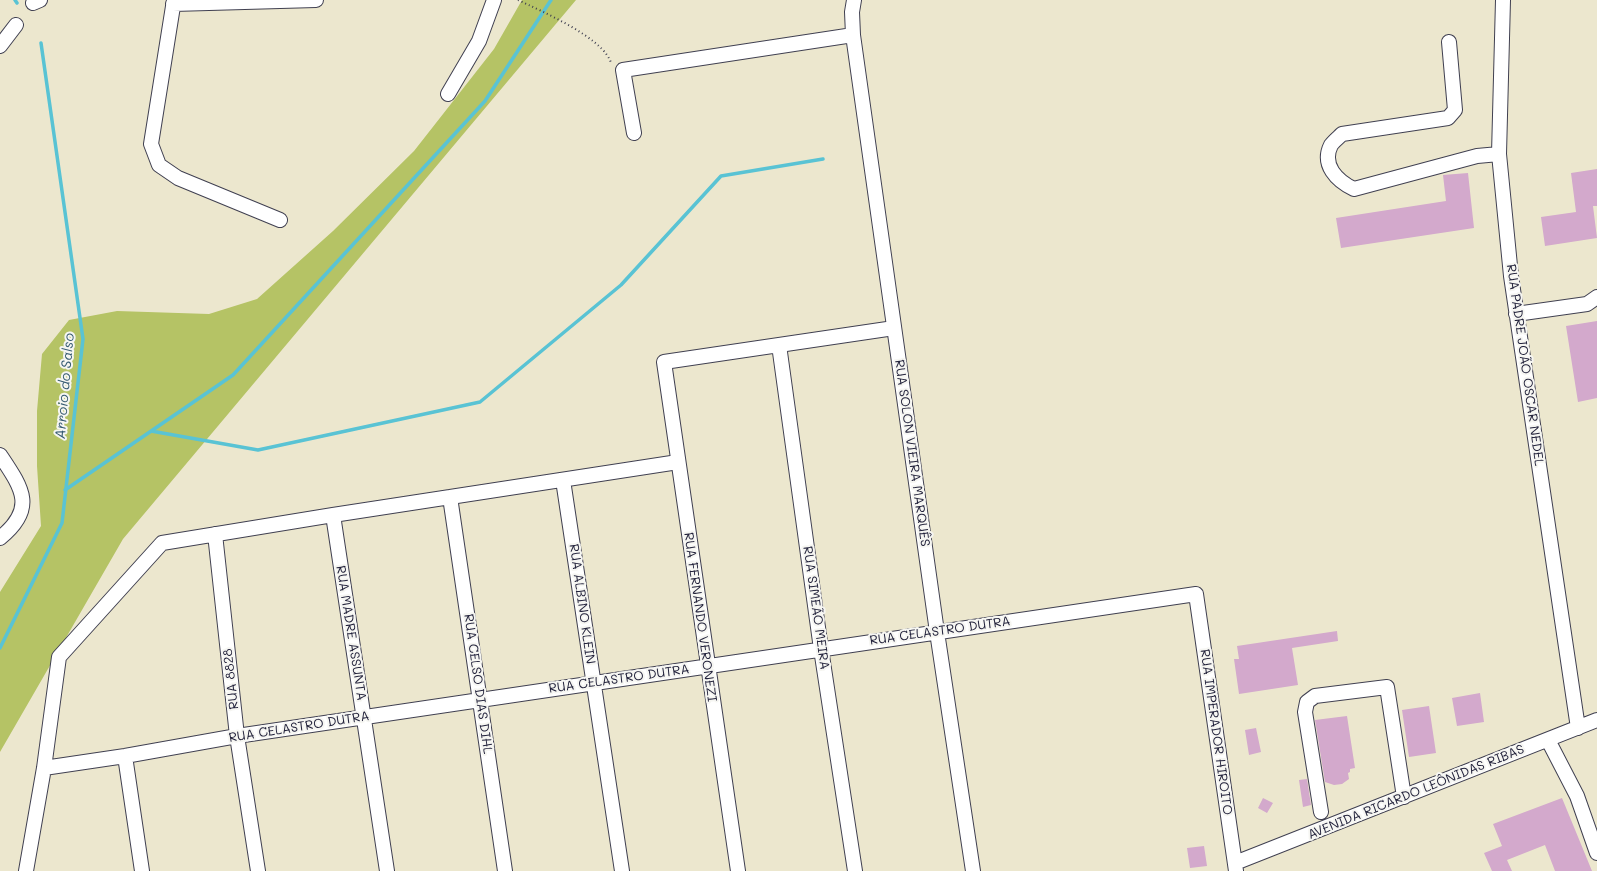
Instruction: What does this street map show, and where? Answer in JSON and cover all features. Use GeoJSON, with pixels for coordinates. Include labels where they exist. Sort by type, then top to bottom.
{"type":"FeatureCollection","features":[{"type":"Feature","properties":{"kind":"street"},"geometry":{"type":"LineString","coordinates":[[280,220],[178,178],[159,165],[151,144],[174,2],[316,0]]}},
{"type":"Feature","properties":{"kind":"street"},"geometry":{"type":"LineString","coordinates":[[448,94],[478,41],[494,0]]}},
{"type":"Feature","properties":{"kind":"street","name":"RUA SOLON VIEIRA MARQUÊS"},"geometry":{"type":"LineString","coordinates":[[854,0],[852,12],[853,35],[937,632],[973,871]]}},
{"type":"Feature","properties":{"kind":"street","name":"RUA PADRE JOÃO OSCAR NEDEL"},"geometry":{"type":"LineString","coordinates":[[1502,0],[1499,154],[1511,276],[1578,728]]}},
{"type":"Feature","properties":{"kind":"street"},"geometry":{"type":"LineString","coordinates":[[0,46],[16,25]]}},
{"type":"Feature","properties":{"kind":"street"},"geometry":{"type":"LineString","coordinates":[[634,133],[623,70],[853,35]]}},
{"type":"Feature","properties":{"kind":"street"},"geometry":{"type":"LineString","coordinates":[[1449,42],[1455,110],[1452,115],[1448,118],[1342,134],[1332,144],[1328,155],[1330,170],[1342,183],[1354,189],[1477,156],[1499,154]]}},
{"type":"Feature","properties":{"kind":"street"},"geometry":{"type":"LineString","coordinates":[[1516,314],[1587,304],[1597,297]]}},
{"type":"Feature","properties":{"kind":"street"},"geometry":{"type":"LineString","coordinates":[[779,345],[894,328]]}},
{"type":"Feature","properties":{"kind":"street","name":"RUA FERNANDO VERONEZI"},"geometry":{"type":"LineString","coordinates":[[738,871],[664,362],[779,345]]}},
{"type":"Feature","properties":{"kind":"street","name":"RUA SIMEÃO MEIRA"},"geometry":{"type":"LineString","coordinates":[[779,345],[821,649],[855,871]]}},
{"type":"Feature","properties":{"kind":"street"},"geometry":{"type":"LineString","coordinates":[[0,455],[19,483],[24,504],[20,517],[9,531],[0,538]]}},
{"type":"Feature","properties":{"kind":"street"},"geometry":{"type":"LineString","coordinates":[[26,871],[44,768],[59,657],[162,543],[333,514],[678,462]]}},
{"type":"Feature","properties":{"kind":"street","name":"RUA ALBINO KLEIN"},"geometry":{"type":"LineString","coordinates":[[563,480],[622,871]]}},
{"type":"Feature","properties":{"kind":"street","name":"RUA CELSO DIAS DIHL"},"geometry":{"type":"LineString","coordinates":[[450,497],[505,871]]}},
{"type":"Feature","properties":{"kind":"street","name":"RUA MADRE ASSUNTA"},"geometry":{"type":"LineString","coordinates":[[333,514],[387,871]]}},
{"type":"Feature","properties":{"kind":"street","name":"RUA 8828"},"geometry":{"type":"LineString","coordinates":[[215,534],[238,736],[258,871]]}},
{"type":"Feature","properties":{"kind":"street","name":"RUA CELASTRO DUTRA"},"geometry":{"type":"LineString","coordinates":[[44,768],[125,756],[238,736],[480,699],[1196,594]]}},
{"type":"Feature","properties":{"kind":"street","name":"RUA IMPERADOR HIROITO"},"geometry":{"type":"LineString","coordinates":[[1196,594],[1236,867]]}},
{"type":"Feature","properties":{"kind":"street"},"geometry":{"type":"LineString","coordinates":[[1321,812],[1306,712],[1307,702],[1315,696],[1387,687],[1404,797]]}},
{"type":"Feature","properties":{"kind":"street","name":"AVENIDA RICARDO LEÔNIDAS RIBAS"},"geometry":{"type":"LineString","coordinates":[[1236,867],[1404,797],[1597,720]]}},
{"type":"Feature","properties":{"kind":"street"},"geometry":{"type":"LineString","coordinates":[[1548,740],[1577,796],[1597,853]]}},
{"type":"Feature","properties":{"kind":"street"},"geometry":{"type":"LineString","coordinates":[[125,756],[142,871]]}},
{"type":"Feature","properties":{"kind":"path"},"geometry":{"type":"LineString","coordinates":[[518,0],[576,28],[604,52],[610,60],[612,66]]}},
{"type":"Feature","properties":{"kind":"green space"},"geometry":{"type":"Polygon","coordinates":[[[522,0],[576,0],[123,539],[0,752],[0,592],[41,526],[37,466],[37,411],[42,354],[69,320],[117,311],[209,314],[257,299],[333,231],[414,151],[494,49],[522,0]]]}},
{"type":"Feature","properties":{"kind":"building"},"geometry":{"type":"Polygon","coordinates":[[[1597,169],[1597,206],[1593,206],[1597,238],[1545,246],[1541,217],[1576,212],[1571,173],[1597,169]]]}},
{"type":"Feature","properties":{"kind":"building"},"geometry":{"type":"Polygon","coordinates":[[[1468,173],[1474,228],[1341,248],[1336,218],[1446,201],[1443,175],[1468,173]]]}},
{"type":"Feature","properties":{"kind":"building"},"geometry":{"type":"Polygon","coordinates":[[[1597,321],[1597,398],[1578,402],[1566,326],[1597,321]]]}},
{"type":"Feature","properties":{"kind":"building"},"geometry":{"type":"Polygon","coordinates":[[[1337,631],[1338,641],[1292,648],[1298,685],[1239,694],[1234,659],[1239,659],[1237,646],[1337,631]]]}},
{"type":"Feature","properties":{"kind":"building"},"geometry":{"type":"Polygon","coordinates":[[[1480,693],[1484,722],[1457,726],[1452,698],[1480,693]]]}},
{"type":"Feature","properties":{"kind":"building"},"geometry":{"type":"Polygon","coordinates":[[[1429,706],[1436,753],[1409,757],[1402,710],[1429,706]]]}},
{"type":"Feature","properties":{"kind":"building"},"geometry":{"type":"Polygon","coordinates":[[[1347,716],[1355,768],[1350,769],[1350,772],[1348,773],[1349,779],[1342,784],[1334,785],[1325,782],[1315,720],[1347,716]]]}},
{"type":"Feature","properties":{"kind":"building"},"geometry":{"type":"Polygon","coordinates":[[[1256,728],[1261,752],[1249,755],[1245,730],[1256,728]]]}},
{"type":"Feature","properties":{"kind":"building"},"geometry":{"type":"Polygon","coordinates":[[[1307,779],[1311,805],[1303,807],[1299,780],[1307,779]]]}},
{"type":"Feature","properties":{"kind":"building"},"geometry":{"type":"Polygon","coordinates":[[[1263,798],[1273,803],[1267,813],[1258,808],[1263,798]]]}},
{"type":"Feature","properties":{"kind":"building"},"geometry":{"type":"Polygon","coordinates":[[[1562,798],[1592,871],[1555,871],[1545,845],[1507,860],[1512,871],[1492,871],[1484,853],[1502,846],[1493,824],[1562,798]]]}},
{"type":"Feature","properties":{"kind":"building"},"geometry":{"type":"Polygon","coordinates":[[[1204,846],[1207,866],[1190,868],[1187,848],[1204,846]]]}},
{"type":"Feature","properties":{"kind":"waterway"},"geometry":{"type":"LineString","coordinates":[[65,490],[233,375],[485,101],[551,0]]}},
{"type":"Feature","properties":{"kind":"waterway","name":"Arroio do Salso"},"geometry":{"type":"LineString","coordinates":[[0,648],[62,523],[83,339],[41,43]]}},
{"type":"Feature","properties":{"kind":"waterway"},"geometry":{"type":"LineString","coordinates":[[151,431],[258,450],[480,402],[621,285],[721,176],[823,159]]}}]}
